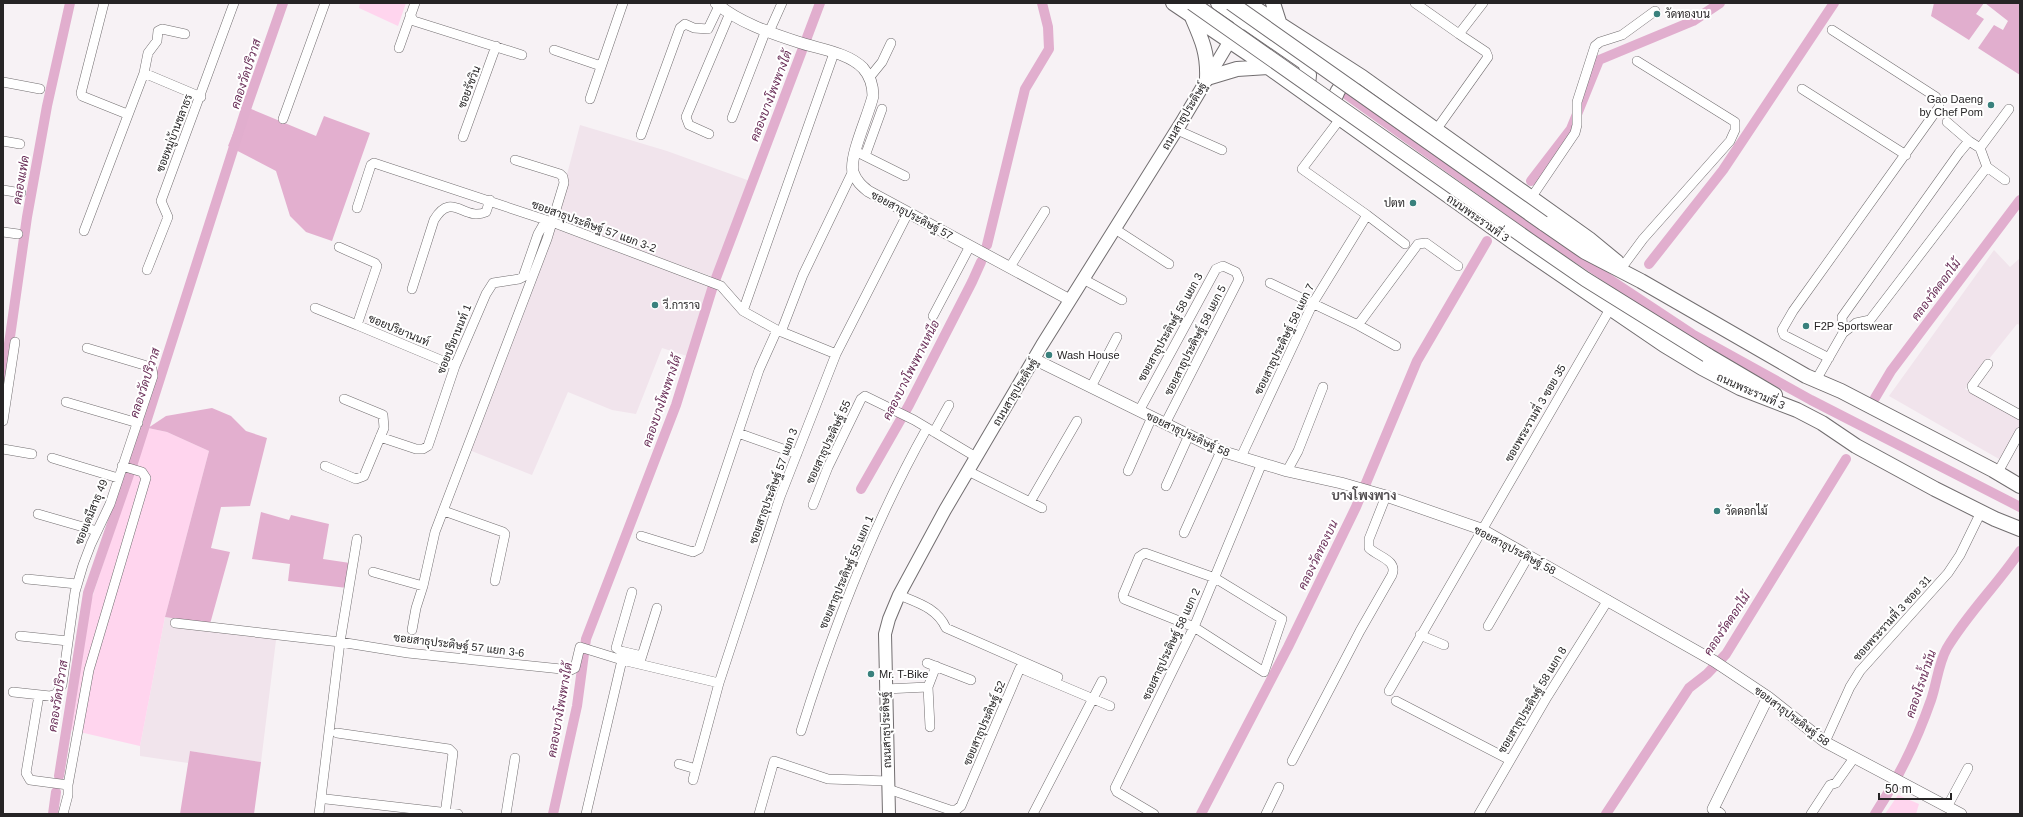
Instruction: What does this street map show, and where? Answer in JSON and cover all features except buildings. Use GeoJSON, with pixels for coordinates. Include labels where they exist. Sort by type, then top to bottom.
{"type":"FeatureCollection","features":[{"type":"Feature","properties":{"kind":"main road","name":"ถนนพระรามที่ 3"},"geometry":{"type":"LineString","coordinates":[[1173,3],[1192,10],[1542,250],[1612,296],[1707,355],[1762,386],[1797,410],[1922,482],[1981,512],[2020,529]]}},
{"type":"Feature","properties":{"kind":"main road"},"geometry":{"type":"LineString","coordinates":[[1218,3],[1305,63],[1309,76],[1307,95]]}},
{"type":"Feature","properties":{"kind":"main road"},"geometry":{"type":"LineString","coordinates":[[1231,3],[1585,252],[1641,281],[1816,380],[1841,391],[1998,472],[2020,486]]}},
{"type":"Feature","properties":{"kind":"main road"},"geometry":{"type":"LineString","coordinates":[[1273,3],[1280,25]]}},
{"type":"Feature","properties":{"kind":"main road"},"geometry":{"type":"LineString","coordinates":[[1250,4],[1280,25],[1362,77],[1589,239],[1641,281]]}},
{"type":"Feature","properties":{"kind":"main road","name":"ถนนสาธุประดิษฐ์"},"geometry":{"type":"LineString","coordinates":[[889,814],[885,689],[885,634],[898,595],[976,457],[1034,359],[1177,130],[1230,41],[1250,4]]}},
{"type":"Feature","properties":{"kind":"main road","name":"ถนนพระรามที่ 3"},"geometry":{"type":"LineString","coordinates":[[1192,10],[1230,41],[1268,66],[1338,118],[1610,309],[1702,368],[1740,388],[1797,410]]}},
{"type":"Feature","properties":{"kind":"main road"},"geometry":{"type":"LineString","coordinates":[[1192,10],[1204,44],[1207,62],[1207,78],[1237,69],[1268,66]]}},
{"type":"Feature","properties":{"kind":"main road"},"geometry":{"type":"LineString","coordinates":[[1338,118],[1333,106],[1334,96],[1342,86],[1351,79],[1362,77]]}},
{"type":"Feature","properties":{"kind":"street"},"geometry":{"type":"LineString","coordinates":[[104,3],[81,93],[82,96],[127,114]]}},
{"type":"Feature","properties":{"kind":"street","name":"ซอยหมู่บ้านชลาธร"},"geometry":{"type":"LineString","coordinates":[[147,270],[168,217],[161,201],[201,98],[234,3]]}},
{"type":"Feature","properties":{"kind":"street"},"geometry":{"type":"LineString","coordinates":[[283,120],[325,3]]}},
{"type":"Feature","properties":{"kind":"street"},"geometry":{"type":"LineString","coordinates":[[398,48],[415,3]]}},
{"type":"Feature","properties":{"kind":"street"},"geometry":{"type":"LineString","coordinates":[[590,99],[623,3]]}},
{"type":"Feature","properties":{"kind":"street"},"geometry":{"type":"LineString","coordinates":[[732,118],[768,31],[782,3]]}},
{"type":"Feature","properties":{"kind":"street"},"geometry":{"type":"LineString","coordinates":[[1415,3],[1486,52],[1488,57],[1436,130]]}},
{"type":"Feature","properties":{"kind":"street"},"geometry":{"type":"LineString","coordinates":[[1458,34],[1483,3]]}},
{"type":"Feature","properties":{"kind":"street"},"geometry":{"type":"LineString","coordinates":[[724,7],[768,31],[834,53],[851,60],[863,68],[873,86],[873,96],[860,154]]}},
{"type":"Feature","properties":{"kind":"street"},"geometry":{"type":"LineString","coordinates":[[709,134],[689,125],[686,117],[724,7]]}},
{"type":"Feature","properties":{"kind":"street"},"geometry":{"type":"LineString","coordinates":[[642,136],[680,28],[685,24],[694,28],[708,29],[724,7]]}},
{"type":"Feature","properties":{"kind":"street"},"geometry":{"type":"LineString","coordinates":[[1531,198],[1575,133],[1579,95],[1595,46],[1600,42],[1622,35],[1655,11]]}},
{"type":"Feature","properties":{"kind":"street"},"geometry":{"type":"LineString","coordinates":[[410,15],[414,21],[522,55]]}},
{"type":"Feature","properties":{"kind":"street"},"geometry":{"type":"LineString","coordinates":[[84,231],[127,114],[144,74],[148,53],[157,42],[158,31],[162,29],[185,34]]}},
{"type":"Feature","properties":{"kind":"street"},"geometry":{"type":"LineString","coordinates":[[1829,358],[1784,334],[1782,330],[1793,311],[1939,107],[1939,102],[1936,97],[1832,30]]}},
{"type":"Feature","properties":{"kind":"street"},"geometry":{"type":"LineString","coordinates":[[869,78],[882,62],[891,43]]}},
{"type":"Feature","properties":{"kind":"street","name":"ซอยรัชวิน"},"geometry":{"type":"LineString","coordinates":[[463,137],[496,46]]}},
{"type":"Feature","properties":{"kind":"street"},"geometry":{"type":"LineString","coordinates":[[554,50],[601,66]]}},
{"type":"Feature","properties":{"kind":"street"},"geometry":{"type":"LineString","coordinates":[[742,311],[834,53]]}},
{"type":"Feature","properties":{"kind":"street"},"geometry":{"type":"LineString","coordinates":[[1623,266],[1643,239],[1730,140],[1736,130],[1735,122],[1637,61]]}},
{"type":"Feature","properties":{"kind":"street"},"geometry":{"type":"LineString","coordinates":[[144,74],[201,98]]}},
{"type":"Feature","properties":{"kind":"street"},"geometry":{"type":"LineString","coordinates":[[3,82],[40,89]]}},
{"type":"Feature","properties":{"kind":"street"},"geometry":{"type":"LineString","coordinates":[[1802,89],[1906,155]]}},
{"type":"Feature","properties":{"kind":"street"},"geometry":{"type":"LineString","coordinates":[[641,536],[693,552],[696,551],[759,370],[779,331],[803,275],[882,108]]}},
{"type":"Feature","properties":{"kind":"street"},"geometry":{"type":"LineString","coordinates":[[1980,148],[2009,109]]}},
{"type":"Feature","properties":{"kind":"street"},"geometry":{"type":"LineString","coordinates":[[1338,118],[1302,169],[1405,244]]}},
{"type":"Feature","properties":{"kind":"street"},"geometry":{"type":"LineString","coordinates":[[1946,122],[1980,148],[1987,167],[2005,180]]}},
{"type":"Feature","properties":{"kind":"street"},"geometry":{"type":"LineString","coordinates":[[1177,130],[1222,150]]}},
{"type":"Feature","properties":{"kind":"street"},"geometry":{"type":"LineString","coordinates":[[3,141],[20,144]]}},
{"type":"Feature","properties":{"kind":"street"},"geometry":{"type":"LineString","coordinates":[[1843,333],[1842,317],[1969,141]]}},
{"type":"Feature","properties":{"kind":"street"},"geometry":{"type":"LineString","coordinates":[[860,154],[905,176]]}},
{"type":"Feature","properties":{"kind":"street"},"geometry":{"type":"LineString","coordinates":[[412,630],[416,608],[436,532],[526,297],[549,221],[564,183],[563,177],[515,160]]}},
{"type":"Feature","properties":{"kind":"street","name":"ซอยสาธุประดิษฐ์ 57 แยก 3-2"},"geometry":{"type":"LineString","coordinates":[[357,208],[371,165],[374,163],[490,200],[721,286],[742,311],[779,331],[836,354]]}},
{"type":"Feature","properties":{"kind":"street"},"geometry":{"type":"LineString","coordinates":[[1816,380],[1843,333],[1856,323],[1870,320],[1987,167]]}},
{"type":"Feature","properties":{"kind":"street","name":"ซอยสาธุประดิษฐ์ 57"},"geometry":{"type":"LineString","coordinates":[[853,171],[858,183],[868,192],[1070,300]]}},
{"type":"Feature","properties":{"kind":"street"},"geometry":{"type":"LineString","coordinates":[[3,190],[20,193]]}},
{"type":"Feature","properties":{"kind":"street"},"geometry":{"type":"LineString","coordinates":[[412,289],[434,220],[440,211],[449,206],[458,207],[474,215],[480,214],[486,212],[490,200]]}},
{"type":"Feature","properties":{"kind":"street"},"geometry":{"type":"LineString","coordinates":[[1010,267],[1045,211]]}},
{"type":"Feature","properties":{"kind":"street","name":"ซอยสาธุประดิษฐ์ 57 แยก 3"},"geometry":{"type":"LineString","coordinates":[[693,780],[719,683],[780,497],[836,354],[908,213]]}},
{"type":"Feature","properties":{"kind":"street","name":"ซอยสาธุประดิษฐ์ 58 แยก 7"},"geometry":{"type":"LineString","coordinates":[[1241,457],[1313,303],[1367,215]]}},
{"type":"Feature","properties":{"kind":"street","name":"ซอยปริยานนท์ 1"},"geometry":{"type":"LineString","coordinates":[[380,437],[416,449],[423,449],[428,446],[455,366],[490,286],[497,281],[519,279],[523,276],[538,234],[549,221]]}},
{"type":"Feature","properties":{"kind":"street"},"geometry":{"type":"LineString","coordinates":[[1115,229],[1169,264]]}},
{"type":"Feature","properties":{"kind":"street"},"geometry":{"type":"LineString","coordinates":[[3,232],[18,234]]}},
{"type":"Feature","properties":{"kind":"street"},"geometry":{"type":"LineString","coordinates":[[1358,325],[1418,244],[1426,243],[1458,266]]}},
{"type":"Feature","properties":{"kind":"street"},"geometry":{"type":"LineString","coordinates":[[933,316],[970,246]]}},
{"type":"Feature","properties":{"kind":"street","name":"ซอยปริยานนท์"},"geometry":{"type":"LineString","coordinates":[[339,247],[375,263],[377,266],[357,325]]}},
{"type":"Feature","properties":{"kind":"street","name":"ซอยสาธุประดิษฐ์ 58 แยก 3"},"geometry":{"type":"LineString","coordinates":[[1139,411],[1216,269],[1223,266],[1230,269]]}},
{"type":"Feature","properties":{"kind":"street","name":"ซอยสาธุประดิษฐ์ 58 แยก 5"},"geometry":{"type":"LineString","coordinates":[[1165,424],[1239,279],[1236,272],[1230,269]]}},
{"type":"Feature","properties":{"kind":"street"},"geometry":{"type":"LineString","coordinates":[[1083,279],[1122,300]]}},
{"type":"Feature","properties":{"kind":"street"},"geometry":{"type":"LineString","coordinates":[[1270,283],[1358,325],[1396,346]]}},
{"type":"Feature","properties":{"kind":"street","name":"ซอยปริยานนท์"},"geometry":{"type":"LineString","coordinates":[[315,308],[455,366]]}},
{"type":"Feature","properties":{"kind":"street","name":"ซอยพระรามที่ 3 ซอย 35"},"geometry":{"type":"LineString","coordinates":[[1389,691],[1420,635],[1610,309]]}},
{"type":"Feature","properties":{"kind":"street"},"geometry":{"type":"LineString","coordinates":[[1091,387],[1117,337]]}},
{"type":"Feature","properties":{"kind":"street"},"geometry":{"type":"LineString","coordinates":[[3,422],[8,354],[15,342]]}},
{"type":"Feature","properties":{"kind":"street","name":"ซอยเดมีสาธุ 49"},"geometry":{"type":"LineString","coordinates":[[13,692],[50,696],[56,694],[62,685],[77,584],[85,558],[110,504],[118,478],[126,467],[153,376],[152,369],[144,365],[87,348]]}},
{"type":"Feature","properties":{"kind":"street","name":"ซอยสาธุประดิษฐ์ 58"},"geometry":{"type":"LineString","coordinates":[[1034,359],[1221,451],[1287,471],[1341,483],[1386,496],[1481,530],[1608,600],[1718,664],[1768,697],[1825,742],[1888,777],[1961,814]]}},
{"type":"Feature","properties":{"kind":"street"},"geometry":{"type":"LineString","coordinates":[[1988,364],[1974,381],[1972,386],[1973,389],[2020,415]]}},
{"type":"Feature","properties":{"kind":"street"},"geometry":{"type":"LineString","coordinates":[[1287,471],[1298,450],[1323,387]]}},
{"type":"Feature","properties":{"kind":"street","name":"ซอยสาธุประดิษฐ์ 55"},"geometry":{"type":"LineString","coordinates":[[813,505],[828,467],[861,399],[865,396],[914,420],[976,457]]}},
{"type":"Feature","properties":{"kind":"street"},"geometry":{"type":"LineString","coordinates":[[325,466],[356,479],[361,479],[364,476],[384,428],[383,415],[344,399]]}},
{"type":"Feature","properties":{"kind":"street"},"geometry":{"type":"LineString","coordinates":[[66,402],[138,423]]}},
{"type":"Feature","properties":{"kind":"street","name":"ซอยสาธุประดิษฐ์ 55 แยก 1"},"geometry":{"type":"LineString","coordinates":[[801,731],[824,657],[848,594],[899,477],[949,405]]}},
{"type":"Feature","properties":{"kind":"street"},"geometry":{"type":"LineString","coordinates":[[1128,471],[1152,417]]}},
{"type":"Feature","properties":{"kind":"street"},"geometry":{"type":"LineString","coordinates":[[1030,502],[1077,421]]}},
{"type":"Feature","properties":{"kind":"street"},"geometry":{"type":"LineString","coordinates":[[1998,472],[2020,432]]}},
{"type":"Feature","properties":{"kind":"street"},"geometry":{"type":"LineString","coordinates":[[738,433],[797,454]]}},
{"type":"Feature","properties":{"kind":"street"},"geometry":{"type":"LineString","coordinates":[[1166,486],[1189,434]]}},
{"type":"Feature","properties":{"kind":"street"},"geometry":{"type":"LineString","coordinates":[[3,449],[32,454]]}},
{"type":"Feature","properties":{"kind":"street"},"geometry":{"type":"LineString","coordinates":[[1184,533],[1221,451]]}},
{"type":"Feature","properties":{"kind":"street"},"geometry":{"type":"LineString","coordinates":[[52,458],[118,478]]}},
{"type":"Feature","properties":{"kind":"street","name":"ซอยสาธุประดิษฐ์ 58 แยก 2"},"geometry":{"type":"LineString","coordinates":[[1154,814],[1117,792],[1115,788],[1194,627],[1262,463]]}},
{"type":"Feature","properties":{"kind":"street"},"geometry":{"type":"LineString","coordinates":[[63,814],[68,794],[68,785],[89,670],[146,478],[142,472],[126,467]]}},
{"type":"Feature","properties":{"kind":"street"},"geometry":{"type":"LineString","coordinates":[[968,471],[1042,508]]}},
{"type":"Feature","properties":{"kind":"street"},"geometry":{"type":"LineString","coordinates":[[1292,761],[1360,631],[1394,570],[1392,564],[1369,548],[1369,539],[1386,496]]}},
{"type":"Feature","properties":{"kind":"street"},"geometry":{"type":"LineString","coordinates":[[444,511],[505,534],[495,581]]}},
{"type":"Feature","properties":{"kind":"street","name":"ซอยพระรามที่ 3 ซอย 31"},"geometry":{"type":"LineString","coordinates":[[1825,742],[1850,687],[1860,671],[1948,573],[1960,555],[1981,512]]}},
{"type":"Feature","properties":{"kind":"street"},"geometry":{"type":"LineString","coordinates":[[38,514],[97,531]]}},
{"type":"Feature","properties":{"kind":"street"},"geometry":{"type":"LineString","coordinates":[[319,814],[340,642],[357,539]]}},
{"type":"Feature","properties":{"kind":"street"},"geometry":{"type":"LineString","coordinates":[[1145,553],[1215,578],[1282,620],[1264,672],[1194,627],[1127,601],[1123,595],[1140,556],[1145,553]]}},
{"type":"Feature","properties":{"kind":"street"},"geometry":{"type":"LineString","coordinates":[[1488,626],[1528,557]]}},
{"type":"Feature","properties":{"kind":"street"},"geometry":{"type":"LineString","coordinates":[[373,572],[423,586]]}},
{"type":"Feature","properties":{"kind":"street"},"geometry":{"type":"LineString","coordinates":[[27,579],[77,584]]}},
{"type":"Feature","properties":{"kind":"street"},"geometry":{"type":"LineString","coordinates":[[632,592],[616,648],[641,660],[658,608]]}},
{"type":"Feature","properties":{"kind":"street"},"geometry":{"type":"LineString","coordinates":[[898,595],[929,608],[942,619],[946,628],[1059,678]]}},
{"type":"Feature","properties":{"kind":"street","name":"ซอยสาธุประดิษฐ์ 58 แยก 8"},"geometry":{"type":"LineString","coordinates":[[1479,814],[1547,697],[1608,600]]}},
{"type":"Feature","properties":{"kind":"street","name":"ซอยสาธุประดิษฐ์ 57 แยก 3-6"},"geometry":{"type":"LineString","coordinates":[[175,623],[340,642],[408,653],[571,670],[575,668],[581,647],[622,660],[641,660],[719,683]]}},
{"type":"Feature","properties":{"kind":"street"},"geometry":{"type":"LineString","coordinates":[[1420,635],[1444,646]]}},
{"type":"Feature","properties":{"kind":"street"},"geometry":{"type":"LineString","coordinates":[[20,636],[68,641]]}},
{"type":"Feature","properties":{"kind":"street"},"geometry":{"type":"LineString","coordinates":[[586,814],[622,660]]}},
{"type":"Feature","properties":{"kind":"street"},"geometry":{"type":"LineString","coordinates":[[927,663],[971,680]]}},
{"type":"Feature","properties":{"kind":"street"},"geometry":{"type":"LineString","coordinates":[[930,727],[928,687],[936,666]]}},
{"type":"Feature","properties":{"kind":"street","name":"ซอยสาธุประดิษฐ์ 52"},"geometry":{"type":"LineString","coordinates":[[888,785],[950,810],[956,810],[961,806],[1020,668],[1110,706]]}},
{"type":"Feature","properties":{"kind":"street"},"geometry":{"type":"LineString","coordinates":[[1033,814],[1102,681]]}},
{"type":"Feature","properties":{"kind":"street"},"geometry":{"type":"LineString","coordinates":[[885,689],[928,687]]}},
{"type":"Feature","properties":{"kind":"street"},"geometry":{"type":"LineString","coordinates":[[39,695],[26,774],[30,780],[68,785]]}},
{"type":"Feature","properties":{"kind":"street"},"geometry":{"type":"LineString","coordinates":[[1714,812],[1768,697]]}},
{"type":"Feature","properties":{"kind":"street"},"geometry":{"type":"LineString","coordinates":[[1396,701],[1510,760]]}},
{"type":"Feature","properties":{"kind":"street"},"geometry":{"type":"LineString","coordinates":[[336,733],[449,749],[453,753],[445,813]]}},
{"type":"Feature","properties":{"kind":"street"},"geometry":{"type":"LineString","coordinates":[[506,814],[515,758]]}},
{"type":"Feature","properties":{"kind":"street"},"geometry":{"type":"LineString","coordinates":[[1811,814],[1830,786],[1836,783],[1854,758]]}},
{"type":"Feature","properties":{"kind":"street"},"geometry":{"type":"LineString","coordinates":[[759,814],[774,762],[828,779],[888,785]]}},
{"type":"Feature","properties":{"kind":"street"},"geometry":{"type":"LineString","coordinates":[[679,764],[696,769]]}},
{"type":"Feature","properties":{"kind":"street"},"geometry":{"type":"LineString","coordinates":[[1947,807],[1968,768]]}},
{"type":"Feature","properties":{"kind":"street"},"geometry":{"type":"LineString","coordinates":[[1266,814],[1279,787]]}},
{"type":"Feature","properties":{"kind":"street"},"geometry":{"type":"LineString","coordinates":[[326,799],[458,814]]}},
{"type":"Feature","properties":{"kind":"shaded area"},"geometry":{"type":"Polygon","coordinates":[[[360,3],[406,3],[398,26],[359,8],[360,3]]]}},
{"type":"Feature","properties":{"kind":"shaded area"},"geometry":{"type":"Polygon","coordinates":[[[1934,3],[1984,3],[1976,14],[1984,19],[1969,40],[1931,16],[1934,3]]]}},
{"type":"Feature","properties":{"kind":"shaded area"},"geometry":{"type":"Polygon","coordinates":[[[1985,3],[2020,3],[2020,75],[1978,48],[1994,25],[2003,30],[2008,21],[1985,3]]]}},
{"type":"Feature","properties":{"kind":"shaded area"},"geometry":{"type":"Polygon","coordinates":[[[244,106],[316,136],[324,116],[370,133],[332,241],[306,232],[290,216],[276,171],[228,146],[244,106]]]}},
{"type":"Feature","properties":{"kind":"shaded area"},"geometry":{"type":"Polygon","coordinates":[[[580,125],[667,151],[750,181],[713,277],[555,220],[580,125]]]}},
{"type":"Feature","properties":{"kind":"shaded area"},"geometry":{"type":"Polygon","coordinates":[[[553,228],[710,286],[687,356],[662,348],[636,414],[612,410],[568,392],[532,475],[469,450],[553,228]]]}},
{"type":"Feature","properties":{"kind":"shaded area"},"geometry":{"type":"Polygon","coordinates":[[[1994,250],[2010,267],[2020,258],[2020,325],[2017,324],[1965,389],[2020,418],[2020,442],[2006,463],[1889,396],[1994,250]]]}},
{"type":"Feature","properties":{"kind":"shaded area"},"geometry":{"type":"Polygon","coordinates":[[[212,408],[231,416],[246,431],[267,438],[250,506],[221,507],[211,548],[230,552],[210,624],[165,617],[209,451],[167,432],[148,428],[166,416],[212,408]]]}},
{"type":"Feature","properties":{"kind":"shaded area"},"geometry":{"type":"Polygon","coordinates":[[[148,428],[167,432],[209,451],[165,617],[140,746],[71,730],[90,604],[148,428]]]}},
{"type":"Feature","properties":{"kind":"shaded area"},"geometry":{"type":"Polygon","coordinates":[[[261,512],[289,520],[291,515],[329,524],[323,559],[350,563],[347,588],[288,581],[290,564],[252,559],[261,512]]]}},
{"type":"Feature","properties":{"kind":"shaded area"},"geometry":{"type":"Polygon","coordinates":[[[165,617],[277,632],[261,762],[190,751],[188,763],[140,756],[140,746],[165,617]]]}},
{"type":"Feature","properties":{"kind":"shaded area"},"geometry":{"type":"Polygon","coordinates":[[[190,751],[261,762],[254,814],[180,814],[190,751]]]}},
{"type":"Feature","properties":{"kind":"shaded area"},"geometry":{"type":"Polygon","coordinates":[[[1898,795],[1919,804],[1916,814],[1885,814],[1898,795]]]}},
{"type":"Feature","properties":{"kind":"waterway","name":"คลองแฟด"},"geometry":{"type":"LineString","coordinates":[[3,386],[27,217],[47,106],[70,3]]}},
{"type":"Feature","properties":{"kind":"waterway","name":"คลองวัดปริวาส"},"geometry":{"type":"LineString","coordinates":[[59,776],[88,593],[132,466],[246,109],[283,3]]}},
{"type":"Feature","properties":{"kind":"waterway","name":"คลองบางโพงพางใต้"},"geometry":{"type":"LineString","coordinates":[[553,814],[577,706],[586,639],[676,405],[713,286],[820,3]]}},
{"type":"Feature","properties":{"kind":"waterway","name":"คลองบางโพงพางเหนือ"},"geometry":{"type":"LineString","coordinates":[[987,245],[1025,89],[1049,49],[1048,27],[1042,3]]}},
{"type":"Feature","properties":{"kind":"waterway","name":"คลองวัดทองบน"},"geometry":{"type":"LineString","coordinates":[[1531,181],[1571,129],[1599,60],[1693,21],[1720,3]]}},
{"type":"Feature","properties":{"kind":"waterway"},"geometry":{"type":"LineString","coordinates":[[1649,264],[1723,170],[1834,3]]}},
{"type":"Feature","properties":{"kind":"waterway"},"geometry":{"type":"LineString","coordinates":[[1347,95],[1550,240],[1692,334],[1811,400],[2020,507]]}},
{"type":"Feature","properties":{"kind":"waterway","name":"คลองวัดดอกไม้"},"geometry":{"type":"LineString","coordinates":[[1875,398],[1891,371],[2020,200]]}},
{"type":"Feature","properties":{"kind":"waterway","name":"คลองวัดทองบน"},"geometry":{"type":"LineString","coordinates":[[1201,814],[1288,647],[1356,507],[1417,361],[1487,241]]}},
{"type":"Feature","properties":{"kind":"waterway","name":"คลองบางโพงพางเหนือ"},"geometry":{"type":"LineString","coordinates":[[861,489],[909,405],[981,262]]}},
{"type":"Feature","properties":{"kind":"waterway","name":"คลองวัดดอกไม้"},"geometry":{"type":"LineString","coordinates":[[1606,814],[1689,688],[1707,674],[1726,654],[1846,459]]}},
{"type":"Feature","properties":{"kind":"waterway","name":"คลองโรงน้ำมัน"},"geometry":{"type":"LineString","coordinates":[[1875,814],[1899,773],[1920,730],[1947,648],[1964,623],[2020,551]]}},
{"type":"Feature","properties":{"kind":"waterway","name":"คลองวัดปริวาส"},"geometry":{"type":"LineString","coordinates":[[53,814],[56,792]]}},
{"type":"Feature","properties":{"kind":"place","name":"วัดทองบน"},"geometry":{"type":"Point","coordinates":[1657,14]}},
{"type":"Feature","properties":{"kind":"place","name":"Gao Daeng by Chef Pom"},"geometry":{"type":"Point","coordinates":[1991,105]}},
{"type":"Feature","properties":{"kind":"place","name":"ปตท"},"geometry":{"type":"Point","coordinates":[1413,203]}},
{"type":"Feature","properties":{"kind":"place","name":"วี.การาจ"},"geometry":{"type":"Point","coordinates":[655,305]}},
{"type":"Feature","properties":{"kind":"place","name":"F2P Sportswear"},"geometry":{"type":"Point","coordinates":[1806,326]}},
{"type":"Feature","properties":{"kind":"place","name":"Wash House"},"geometry":{"type":"Point","coordinates":[1049,355]}},
{"type":"Feature","properties":{"kind":"place","name":"วัดดอกไม้"},"geometry":{"type":"Point","coordinates":[1717,511]}},
{"type":"Feature","properties":{"kind":"place","name":"Mr. T-Bike"},"geometry":{"type":"Point","coordinates":[871,674]}},
{"type":"Feature","properties":{"kind":"district","name":"บางโพงพาง"},"geometry":{"type":"Point","coordinates":[1364,495]}}]}
